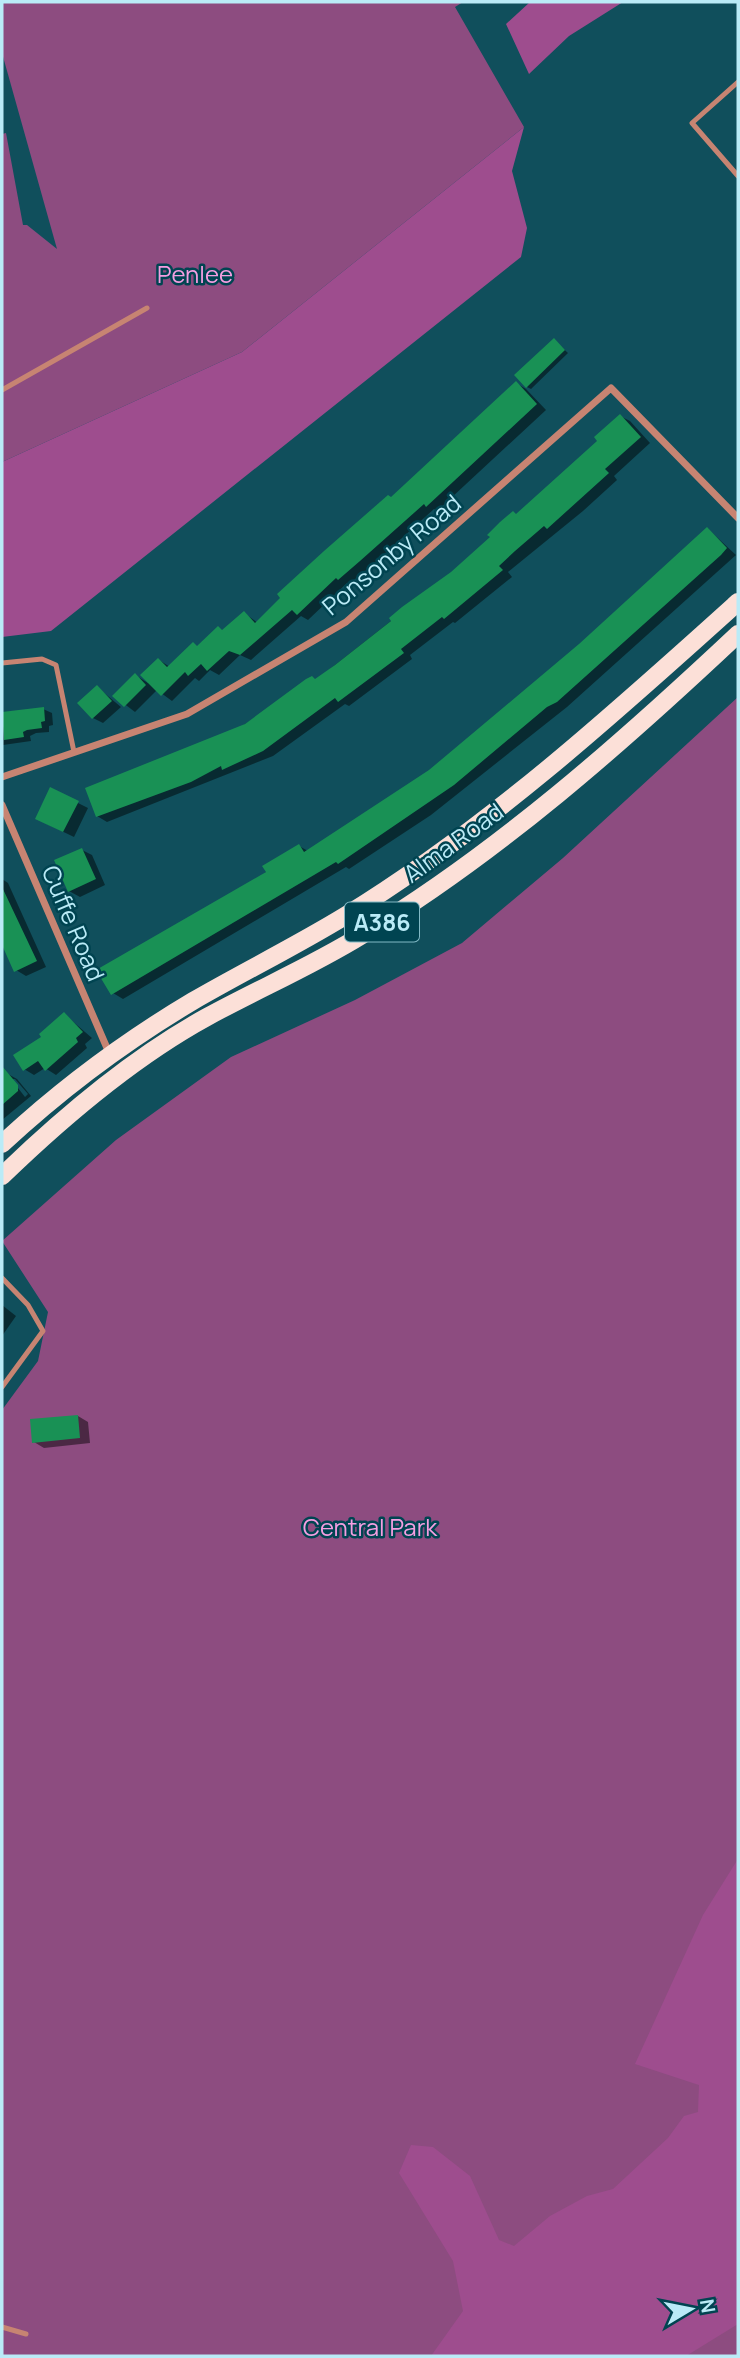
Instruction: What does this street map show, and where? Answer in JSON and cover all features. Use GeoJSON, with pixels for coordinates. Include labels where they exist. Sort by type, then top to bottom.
{"type":"FeatureCollection","features":[{"type":"Feature","properties":{"kind":"main road","name":"Alma Road"},"geometry":{"type":"LineString","coordinates":[[2,1144],[52,1099],[110,1055],[191,1002],[345,916],[439,854],[647,684],[738,602]]}},
{"type":"Feature","properties":{"kind":"main road","name":"Alma Road"},"geometry":{"type":"LineString","coordinates":[[2,1175],[67,1116],[204,1018],[361,936],[455,874],[667,701],[738,634]]}},
{"type":"Feature","properties":{"kind":"street","name":"Ponsonby Road"},"geometry":{"type":"LineString","coordinates":[[2,776],[187,714],[346,622],[611,388],[738,518]]}},
{"type":"Feature","properties":{"kind":"street","name":"Cuffe Road"},"geometry":{"type":"LineString","coordinates":[[2,805],[110,1055]]}},
{"type":"Feature","properties":{"kind":"lane"},"geometry":{"type":"LineString","coordinates":[[738,82],[692,123],[738,176]]}},
{"type":"Feature","properties":{"kind":"lane"},"geometry":{"type":"LineString","coordinates":[[2,390],[147,308]]}},
{"type":"Feature","properties":{"kind":"lane"},"geometry":{"type":"LineString","coordinates":[[2,663],[42,659],[56,664],[74,752]]}},
{"type":"Feature","properties":{"kind":"lane"},"geometry":{"type":"LineString","coordinates":[[2,1278],[28,1305],[43,1331],[2,1387]]}},
{"type":"Feature","properties":{"kind":"lane"},"geometry":{"type":"LineString","coordinates":[[2,2327],[26,2334]]}},
{"type":"Feature","properties":{"kind":"green space","name":"Penlee"},"geometry":{"type":"Polygon","coordinates":[[[2,2],[463,2],[455,7],[524,127],[242,352],[2,462],[2,134],[6,133],[23,225],[27,225],[57,249],[2,53],[2,2]]]}},
{"type":"Feature","properties":{"kind":"green space","name":"Central Park"},"geometry":{"type":"Polygon","coordinates":[[[738,697],[738,2356],[2,2356],[2,1410],[38,1361],[48,1312],[2,1241],[116,1140],[231,1057],[355,1000],[462,943],[563,858],[738,697]]]}},
{"type":"Feature","properties":{"kind":"shaded area"},"geometry":{"type":"Polygon","coordinates":[[[530,2],[623,2],[569,36],[529,74],[506,24],[530,2]]]}},
{"type":"Feature","properties":{"kind":"shaded area"},"geometry":{"type":"Polygon","coordinates":[[[524,127],[512,171],[527,228],[521,257],[51,631],[2,637],[2,462],[242,352],[524,127]]]}},
{"type":"Feature","properties":{"kind":"shaded area"},"geometry":{"type":"Polygon","coordinates":[[[738,1859],[738,2324],[686,2356],[431,2356],[463,2311],[453,2261],[399,2173],[411,2145],[433,2147],[470,2176],[499,2240],[514,2246],[550,2216],[587,2196],[613,2189],[668,2138],[684,2116],[698,2112],[699,2085],[635,2064],[703,1915],[738,1859]]]}},
{"type":"Feature","properties":{"kind":"building"},"geometry":{"type":"Polygon","coordinates":[[[554,338],[565,350],[526,388],[514,375],[554,338]]]}},
{"type":"Feature","properties":{"kind":"building"},"geometry":{"type":"Polygon","coordinates":[[[516,381],[537,404],[426,507],[424,504],[338,580],[336,578],[297,615],[292,610],[240,655],[229,651],[207,671],[201,664],[188,676],[185,672],[161,696],[140,675],[158,658],[167,667],[193,642],[197,646],[218,626],[222,630],[244,611],[255,623],[280,598],[277,594],[388,495],[391,497],[516,381]]]}},
{"type":"Feature","properties":{"kind":"building"},"geometry":{"type":"Polygon","coordinates":[[[620,414],[641,437],[605,469],[609,473],[547,529],[544,526],[515,551],[499,566],[503,570],[444,619],[442,617],[401,649],[404,653],[338,702],[335,698],[263,751],[222,770],[221,766],[191,782],[96,817],[85,788],[245,724],[306,679],[312,676],[315,679],[391,621],[389,618],[402,607],[451,572],[490,537],[487,535],[500,522],[513,511],[516,514],[597,441],[594,437],[620,414]]]}},
{"type":"Feature","properties":{"kind":"building"},"geometry":{"type":"Polygon","coordinates":[[[707,527],[727,548],[721,555],[557,702],[547,707],[454,785],[338,864],[336,862],[111,995],[96,970],[266,872],[262,866],[299,844],[304,852],[429,770],[579,644],[707,527]]]}},
{"type":"Feature","properties":{"kind":"building"},"geometry":{"type":"Polygon","coordinates":[[[135,673],[146,685],[124,707],[112,696],[135,673]]]}},
{"type":"Feature","properties":{"kind":"building"},"geometry":{"type":"Polygon","coordinates":[[[97,685],[112,701],[92,719],[77,703],[97,685]]]}},
{"type":"Feature","properties":{"kind":"building"},"geometry":{"type":"Polygon","coordinates":[[[44,707],[45,721],[41,722],[42,728],[23,732],[24,737],[4,740],[2,712],[44,707]]]}},
{"type":"Feature","properties":{"kind":"building"},"geometry":{"type":"Polygon","coordinates":[[[50,787],[79,801],[63,832],[35,819],[50,787]]]}},
{"type":"Feature","properties":{"kind":"building"},"geometry":{"type":"Polygon","coordinates":[[[82,848],[96,879],[68,892],[54,860],[82,848]]]}},
{"type":"Feature","properties":{"kind":"building"},"geometry":{"type":"Polygon","coordinates":[[[2,887],[37,961],[14,972],[2,945],[2,887]]]}},
{"type":"Feature","properties":{"kind":"building"},"geometry":{"type":"Polygon","coordinates":[[[64,1012],[83,1032],[76,1038],[78,1042],[45,1071],[38,1061],[23,1071],[13,1055],[41,1037],[39,1034],[64,1012]]]}},
{"type":"Feature","properties":{"kind":"building"},"geometry":{"type":"Polygon","coordinates":[[[2,1066],[18,1085],[18,1091],[2,1105],[2,1066]]]}},
{"type":"Feature","properties":{"kind":"building"},"geometry":{"type":"Polygon","coordinates":[[[78,1415],[80,1438],[32,1443],[30,1419],[78,1415]]]}}]}
